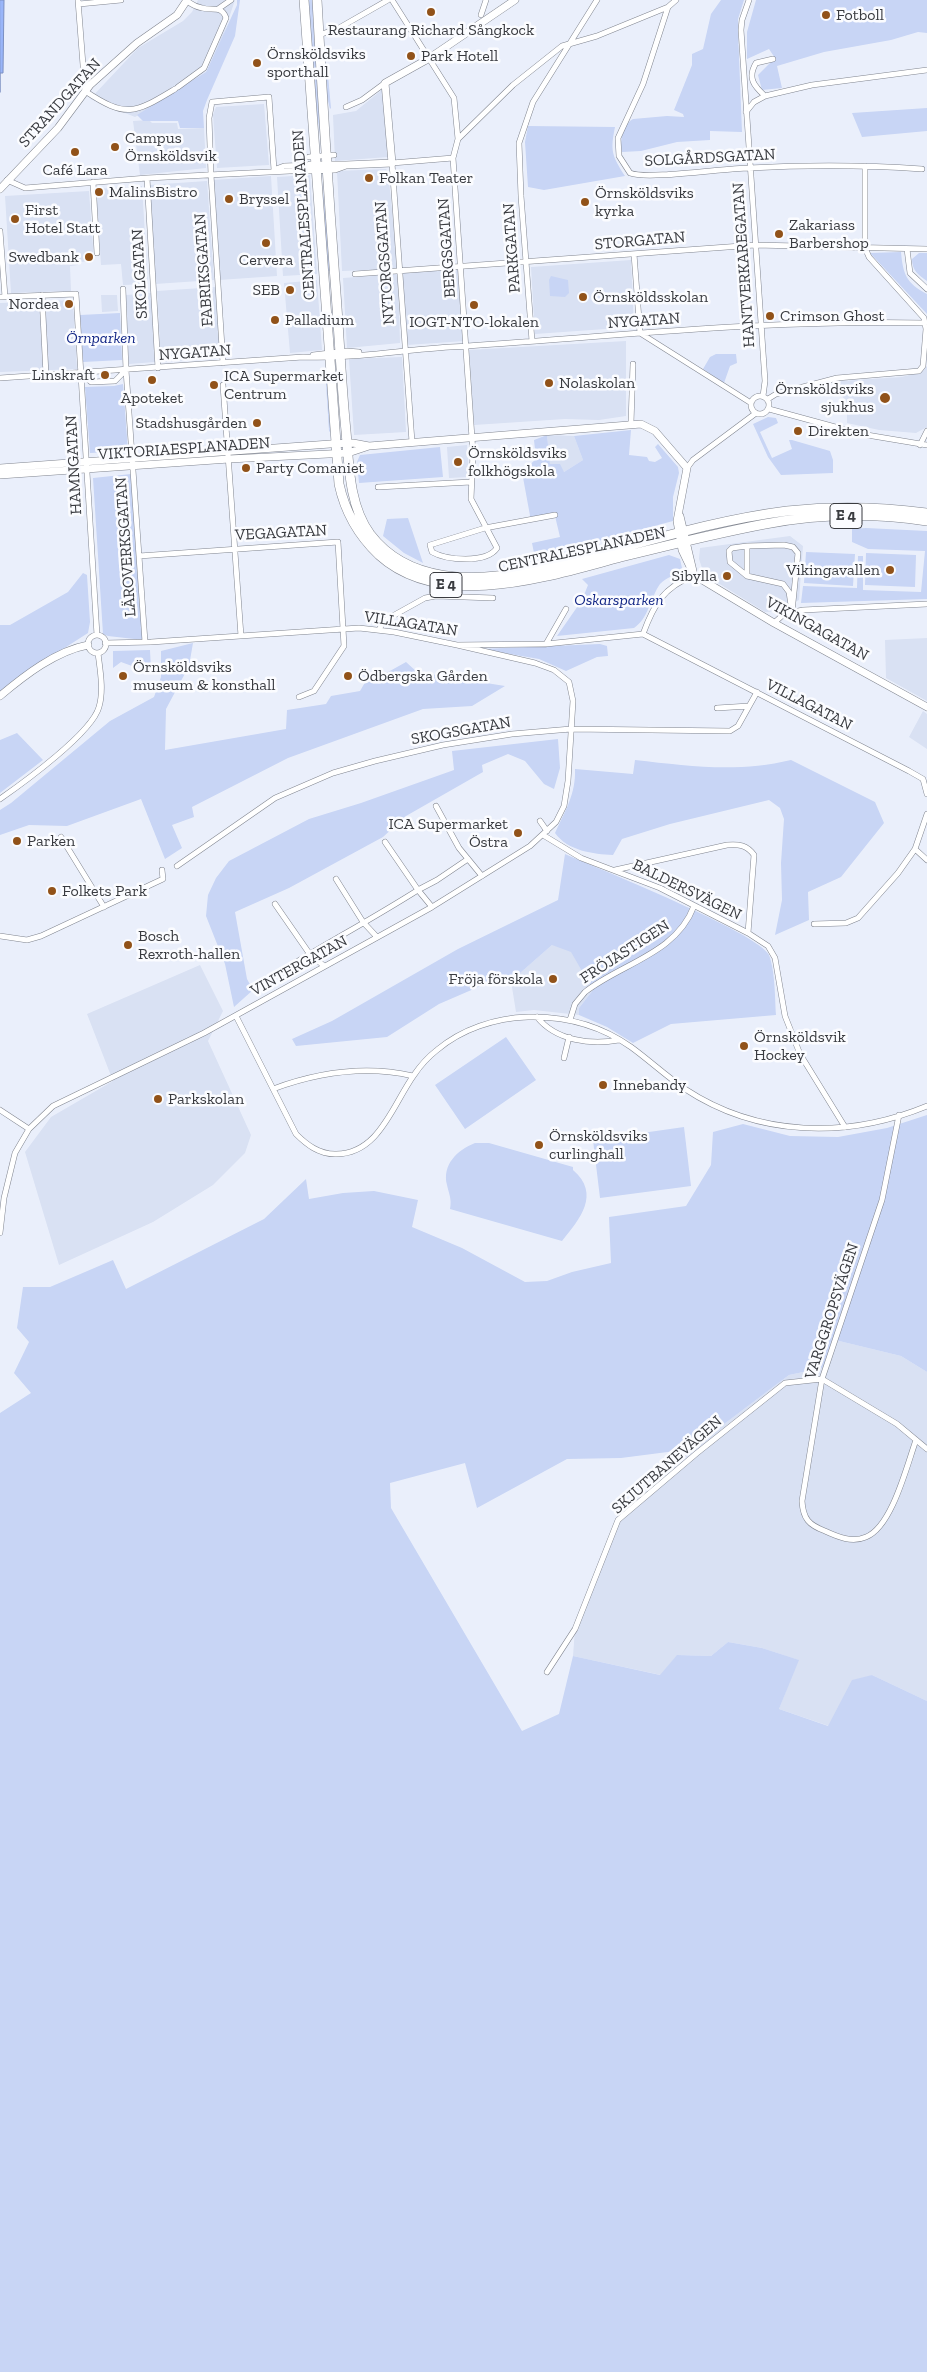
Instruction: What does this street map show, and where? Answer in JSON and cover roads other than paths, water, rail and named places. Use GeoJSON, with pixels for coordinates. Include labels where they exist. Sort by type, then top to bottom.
{"type":"FeatureCollection","features":[{"type":"Feature","properties":{"kind":"highway","name":"CENTRALESPLANADEN"},"geometry":{"type":"LineString","coordinates":[[304,0],[313,163],[336,449],[342,498],[353,524],[363,538],[386,561],[398,570],[423,580],[463,586],[505,583],[790,520],[847,516],[927,521]]}},
{"type":"Feature","properties":{"kind":"highway","name":"CENTRALESPLANADEN"},"geometry":{"type":"LineString","coordinates":[[317,0],[330,161],[340,354],[348,449],[355,500],[370,533],[391,554],[403,562],[437,576],[463,578],[528,571],[766,514],[847,507],[927,513]]}},
{"type":"Feature","properties":{"kind":"street"},"geometry":{"type":"LineString","coordinates":[[121,0],[79,2],[85,91],[106,103],[128,111],[142,109],[177,88],[204,68],[226,22],[226,15],[218,9],[200,8],[187,1]]}},
{"type":"Feature","properties":{"kind":"street"},"geometry":{"type":"LineString","coordinates":[[218,9],[231,0]]}},
{"type":"Feature","properties":{"kind":"street"},"geometry":{"type":"LineString","coordinates":[[319,35],[339,28],[388,0]]}},
{"type":"Feature","properties":{"kind":"street","name":"BERGSGATAN"},"geometry":{"type":"LineString","coordinates":[[392,0],[454,98],[458,139],[453,158],[472,436],[473,470],[471,499],[485,528]]}},
{"type":"Feature","properties":{"kind":"street"},"geometry":{"type":"LineString","coordinates":[[481,15],[486,0]]}},
{"type":"Feature","properties":{"kind":"street"},"geometry":{"type":"LineString","coordinates":[[346,107],[362,100],[385,83],[428,59],[515,0]]}},
{"type":"Feature","properties":{"kind":"street","name":"PARKGATAN"},"geometry":{"type":"LineString","coordinates":[[532,341],[518,154],[522,132],[529,111],[596,0]]}},
{"type":"Feature","properties":{"kind":"street"},"geometry":{"type":"LineString","coordinates":[[458,139],[513,85],[556,50],[570,43],[597,36],[668,7],[676,0]]}},
{"type":"Feature","properties":{"kind":"street","name":"HANTVERKAREGATAN"},"geometry":{"type":"LineString","coordinates":[[750,0],[742,20],[741,30],[766,398]]}},
{"type":"Feature","properties":{"kind":"street","name":"STRANDGATAN"},"geometry":{"type":"LineString","coordinates":[[0,189],[58,128],[85,91],[137,43],[177,14],[187,1]]}},
{"type":"Feature","properties":{"kind":"street","name":"SOLGÅRDSGATAN"},"geometry":{"type":"LineString","coordinates":[[668,7],[643,84],[619,132],[617,144],[621,161],[627,170],[635,175],[749,168],[864,166],[922,169]]}},
{"type":"Feature","properties":{"kind":"street"},"geometry":{"type":"LineString","coordinates":[[765,96],[755,87],[751,80],[752,70],[756,63],[773,58]]}},
{"type":"Feature","properties":{"kind":"street"},"geometry":{"type":"LineString","coordinates":[[746,112],[754,102],[765,96],[812,85],[927,70]]}},
{"type":"Feature","properties":{"kind":"street","name":"NYTORGSGATAN"},"geometry":{"type":"LineString","coordinates":[[385,83],[412,442]]}},
{"type":"Feature","properties":{"kind":"street","name":"FABRIKSGATAN"},"geometry":{"type":"LineString","coordinates":[[223,363],[211,175],[210,110],[212,102],[269,97],[274,170]]}},
{"type":"Feature","properties":{"kind":"street"},"geometry":{"type":"LineString","coordinates":[[7,180],[25,188],[274,170],[330,161],[346,165],[453,158]]}},
{"type":"Feature","properties":{"kind":"street"},"geometry":{"type":"LineString","coordinates":[[756,413],[752,410],[751,403],[755,397],[766,398],[837,378],[919,371],[923,366],[926,320],[870,257],[865,248],[864,166]]}},
{"type":"Feature","properties":{"kind":"street","name":"SKOLGATAN"},"geometry":{"type":"LineString","coordinates":[[147,178],[158,368]]}},
{"type":"Feature","properties":{"kind":"street"},"geometry":{"type":"LineString","coordinates":[[93,182],[97,253]]}},
{"type":"Feature","properties":{"kind":"street"},"geometry":{"type":"LineString","coordinates":[[0,231],[2,297],[42,295],[46,375]]}},
{"type":"Feature","properties":{"kind":"street","name":"STORGATAN"},"geometry":{"type":"LineString","coordinates":[[355,274],[755,245],[927,249]]}},
{"type":"Feature","properties":{"kind":"street"},"geometry":{"type":"LineString","coordinates":[[907,249],[910,273],[927,289]]}},
{"type":"Feature","properties":{"kind":"street"},"geometry":{"type":"LineString","coordinates":[[634,254],[640,333],[751,403]]}},
{"type":"Feature","properties":{"kind":"street","name":"LÄROVERKSGATAN"},"geometry":{"type":"LineString","coordinates":[[123,289],[126,370],[146,642]]}},
{"type":"Feature","properties":{"kind":"street","name":"HAMNGATAN"},"geometry":{"type":"LineString","coordinates":[[42,295],[76,294],[96,635]]}},
{"type":"Feature","properties":{"kind":"street","name":"NYGATAN"},"geometry":{"type":"LineString","coordinates":[[0,378],[760,325],[926,320]]}},
{"type":"Feature","properties":{"kind":"street"},"geometry":{"type":"LineString","coordinates":[[633,364],[631,423],[646,425],[655,431],[687,468]]}},
{"type":"Feature","properties":{"kind":"street"},"geometry":{"type":"LineString","coordinates":[[81,373],[91,382],[115,382],[126,370]]}},
{"type":"Feature","properties":{"kind":"street"},"geometry":{"type":"LineString","coordinates":[[223,385],[241,636]]}},
{"type":"Feature","properties":{"kind":"street"},"geometry":{"type":"LineString","coordinates":[[766,398],[769,409]]}},
{"type":"Feature","properties":{"kind":"street"},"geometry":{"type":"LineString","coordinates":[[643,634],[661,596],[670,588],[694,575],[686,562],[679,511],[687,468],[693,460],[756,413],[765,413],[769,409]]}},
{"type":"Feature","properties":{"kind":"street"},"geometry":{"type":"LineString","coordinates":[[769,409],[835,428],[927,446]]}},
{"type":"Feature","properties":{"kind":"street","name":"VIKTORIAESPLANADEN"},"geometry":{"type":"LineString","coordinates":[[0,475],[133,462],[348,449],[472,436],[631,423]]}},
{"type":"Feature","properties":{"kind":"street"},"geometry":{"type":"LineString","coordinates":[[920,445],[927,431]]}},
{"type":"Feature","properties":{"kind":"street","name":"VIKTORIAESPLANADEN"},"geometry":{"type":"LineString","coordinates":[[0,468],[87,466]]}},
{"type":"Feature","properties":{"kind":"street"},"geometry":{"type":"LineString","coordinates":[[378,487],[471,482]]}},
{"type":"Feature","properties":{"kind":"street"},"geometry":{"type":"LineString","coordinates":[[485,528],[497,548],[494,553],[477,559],[441,557],[432,552],[430,545],[485,528],[555,516]]}},
{"type":"Feature","properties":{"kind":"street","name":"VEGAGATAN"},"geometry":{"type":"LineString","coordinates":[[139,556],[338,542],[344,628]]}},
{"type":"Feature","properties":{"kind":"street"},"geometry":{"type":"LineString","coordinates":[[784,545],[796,549],[798,556],[797,576],[792,612],[789,592],[783,584],[747,576],[730,562],[729,551],[732,548],[784,545]]}},
{"type":"Feature","properties":{"kind":"street"},"geometry":{"type":"LineString","coordinates":[[747,546],[747,576]]}},
{"type":"Feature","properties":{"kind":"street","name":"VIKINGAGATAN"},"geometry":{"type":"LineString","coordinates":[[694,575],[774,623],[927,706]]}},
{"type":"Feature","properties":{"kind":"street"},"geometry":{"type":"LineString","coordinates":[[379,630],[382,624],[389,618],[425,598],[436,596],[493,598]]}},
{"type":"Feature","properties":{"kind":"street"},"geometry":{"type":"LineString","coordinates":[[774,623],[781,615],[792,612],[829,608],[927,604]]}},
{"type":"Feature","properties":{"kind":"street"},"geometry":{"type":"LineString","coordinates":[[546,644],[566,609]]}},
{"type":"Feature","properties":{"kind":"street"},"geometry":{"type":"LineString","coordinates":[[299,697],[314,691],[342,649],[345,641],[344,628]]}},
{"type":"Feature","properties":{"kind":"street","name":"VILLAGATAN"},"geometry":{"type":"LineString","coordinates":[[146,642],[344,628],[379,630],[457,645],[546,644],[643,634],[925,777],[927,794]]}},
{"type":"Feature","properties":{"kind":"street"},"geometry":{"type":"LineString","coordinates":[[96,635],[101,637],[105,643],[103,650],[98,653],[90,650],[88,644],[89,639],[96,635]]}},
{"type":"Feature","properties":{"kind":"street"},"geometry":{"type":"LineString","coordinates":[[105,643],[146,642]]}},
{"type":"Feature","properties":{"kind":"street"},"geometry":{"type":"LineString","coordinates":[[0,696],[71,648],[88,644]]}},
{"type":"Feature","properties":{"kind":"street","name":"VINTERGATAN"},"geometry":{"type":"LineString","coordinates":[[0,1233],[2,1198],[15,1153],[29,1129],[39,1117],[62,1100],[236,1016],[376,936],[432,907],[530,846],[545,833],[559,816],[565,801],[571,728],[571,687],[561,674],[535,663],[457,645]]}},
{"type":"Feature","properties":{"kind":"street"},"geometry":{"type":"LineString","coordinates":[[0,799],[53,758],[95,717],[101,698],[98,653]]}},
{"type":"Feature","properties":{"kind":"street","name":"SKOGSGATAN"},"geometry":{"type":"LineString","coordinates":[[176,866],[275,798],[333,772],[443,745],[512,734],[571,728],[730,731],[738,726],[757,692]]}},
{"type":"Feature","properties":{"kind":"street"},"geometry":{"type":"LineString","coordinates":[[717,708],[749,706]]}},
{"type":"Feature","properties":{"kind":"street"},"geometry":{"type":"LineString","coordinates":[[436,806],[459,848],[482,876]]}},
{"type":"Feature","properties":{"kind":"street"},"geometry":{"type":"LineString","coordinates":[[814,924],[846,924],[858,918],[898,872],[915,849],[927,814]]}},
{"type":"Feature","properties":{"kind":"street"},"geometry":{"type":"LineString","coordinates":[[540,820],[545,833]]}},
{"type":"Feature","properties":{"kind":"street","name":"BALDERSVÄGEN"},"geometry":{"type":"LineString","coordinates":[[545,833],[581,858],[654,885],[748,933],[768,946],[774,954],[785,1016],[800,1054],[845,1127]]}},
{"type":"Feature","properties":{"kind":"street"},"geometry":{"type":"LineString","coordinates":[[61,837],[104,907]]}},
{"type":"Feature","properties":{"kind":"street"},"geometry":{"type":"LineString","coordinates":[[385,842],[432,907]]}},
{"type":"Feature","properties":{"kind":"street","name":"BALDERSVÄGEN"},"geometry":{"type":"LineString","coordinates":[[614,870],[727,845],[737,844],[749,848],[754,855],[748,933]]}},
{"type":"Feature","properties":{"kind":"street"},"geometry":{"type":"LineString","coordinates":[[915,849],[927,860]]}},
{"type":"Feature","properties":{"kind":"street"},"geometry":{"type":"LineString","coordinates":[[261,984],[309,953],[314,952],[437,880],[468,859]]}},
{"type":"Feature","properties":{"kind":"street"},"geometry":{"type":"LineString","coordinates":[[0,936],[33,939],[163,879],[162,870]]}},
{"type":"Feature","properties":{"kind":"street"},"geometry":{"type":"LineString","coordinates":[[336,879],[363,922],[376,936]]}},
{"type":"Feature","properties":{"kind":"street"},"geometry":{"type":"LineString","coordinates":[[275,904],[309,953],[324,966]]}},
{"type":"Feature","properties":{"kind":"street","name":"FRÖJASTIGEN"},"geometry":{"type":"LineString","coordinates":[[570,1020],[576,1004],[585,992],[672,940],[686,924],[694,906]]}},
{"type":"Feature","properties":{"kind":"street"},"geometry":{"type":"LineString","coordinates":[[236,1016],[290,1125],[311,1148],[322,1152],[342,1154],[357,1150],[371,1140],[387,1120],[413,1076],[437,1050],[466,1031],[497,1020],[538,1017],[570,1020],[592,1026],[619,1040],[683,1088],[735,1116],[764,1123],[804,1129],[845,1127],[899,1115],[927,1106]]}},
{"type":"Feature","properties":{"kind":"street"},"geometry":{"type":"LineString","coordinates":[[538,1017],[545,1027],[569,1037],[588,1042],[619,1040]]}},
{"type":"Feature","properties":{"kind":"street"},"geometry":{"type":"LineString","coordinates":[[564,1058],[569,1037]]}},
{"type":"Feature","properties":{"kind":"street"},"geometry":{"type":"LineString","coordinates":[[273,1090],[307,1078],[354,1070],[383,1070],[413,1076]]}},
{"type":"Feature","properties":{"kind":"street"},"geometry":{"type":"LineString","coordinates":[[0,1110],[29,1129]]}},
{"type":"Feature","properties":{"kind":"street","name":"VARGGROPSVÄGEN"},"geometry":{"type":"LineString","coordinates":[[899,1115],[882,1200],[822,1378],[802,1501],[802,1513],[806,1521],[815,1527],[844,1539],[867,1537],[883,1524],[916,1440]]}},
{"type":"Feature","properties":{"kind":"street"},"geometry":{"type":"LineString","coordinates":[[822,1378],[897,1424],[927,1449]]}},
{"type":"Feature","properties":{"kind":"street","name":"SKJUTBANEVÄGEN"},"geometry":{"type":"LineString","coordinates":[[547,1672],[575,1629],[618,1520],[697,1453],[785,1383],[822,1378]]}},
{"type":"Feature","properties":{"kind":"water"},"geometry":{"type":"Polygon","coordinates":[[[0,0],[4,0],[3,73],[0,73],[0,0]]]}},
{"type":"Feature","properties":{"kind":"place","name":"Restaurang Richard Sångkock"},"geometry":{"type":"Point","coordinates":[431,12]}},
{"type":"Feature","properties":{"kind":"place","name":"Fotboll"},"geometry":{"type":"Point","coordinates":[826,15]}},
{"type":"Feature","properties":{"kind":"place","name":"Park Hotell"},"geometry":{"type":"Point","coordinates":[411,56]}},
{"type":"Feature","properties":{"kind":"place","name":"Örnsköldsviks sporthall"},"geometry":{"type":"Point","coordinates":[257,63]}},
{"type":"Feature","properties":{"kind":"place","name":"Campus Örnsköldsvik"},"geometry":{"type":"Point","coordinates":[115,147]}},
{"type":"Feature","properties":{"kind":"place","name":"Café Lara"},"geometry":{"type":"Point","coordinates":[75,152]}},
{"type":"Feature","properties":{"kind":"place","name":"Folkan Teater"},"geometry":{"type":"Point","coordinates":[369,178]}},
{"type":"Feature","properties":{"kind":"place","name":"MalinsBistro"},"geometry":{"type":"Point","coordinates":[99,192]}},
{"type":"Feature","properties":{"kind":"place","name":"Bryssel"},"geometry":{"type":"Point","coordinates":[229,199]}},
{"type":"Feature","properties":{"kind":"place","name":"Örnsköldsviks kyrka"},"geometry":{"type":"Point","coordinates":[585,202]}},
{"type":"Feature","properties":{"kind":"place","name":"First Hotel Statt"},"geometry":{"type":"Point","coordinates":[15,219]}},
{"type":"Feature","properties":{"kind":"place","name":"Zakariass Barbershop"},"geometry":{"type":"Point","coordinates":[779,234]}},
{"type":"Feature","properties":{"kind":"place","name":"Cervera"},"geometry":{"type":"Point","coordinates":[266,243]}},
{"type":"Feature","properties":{"kind":"place","name":"Swedbank"},"geometry":{"type":"Point","coordinates":[89,257]}},
{"type":"Feature","properties":{"kind":"place","name":"SEB"},"geometry":{"type":"Point","coordinates":[290,290]}},
{"type":"Feature","properties":{"kind":"place","name":"Örnsköldsskolan"},"geometry":{"type":"Point","coordinates":[583,297]}},
{"type":"Feature","properties":{"kind":"place","name":"Nordea"},"geometry":{"type":"Point","coordinates":[69,304]}},
{"type":"Feature","properties":{"kind":"place","name":"IOGT-NTO-lokalen"},"geometry":{"type":"Point","coordinates":[474,305]}},
{"type":"Feature","properties":{"kind":"place","name":"Crimson Ghost"},"geometry":{"type":"Point","coordinates":[770,316]}},
{"type":"Feature","properties":{"kind":"place","name":"Palladium"},"geometry":{"type":"Point","coordinates":[275,320]}},
{"type":"Feature","properties":{"kind":"place","name":"Linskraft"},"geometry":{"type":"Point","coordinates":[105,375]}},
{"type":"Feature","properties":{"kind":"place","name":"Apoteket"},"geometry":{"type":"Point","coordinates":[152,380]}},
{"type":"Feature","properties":{"kind":"place","name":"Nolaskolan"},"geometry":{"type":"Point","coordinates":[549,383]}},
{"type":"Feature","properties":{"kind":"place","name":"ICA Supermarket Centrum"},"geometry":{"type":"Point","coordinates":[214,385]}},
{"type":"Feature","properties":{"kind":"place","name":"Örnsköldsviks sjukhus"},"geometry":{"type":"Point","coordinates":[885,398]}},
{"type":"Feature","properties":{"kind":"place","name":"Stadshusgården"},"geometry":{"type":"Point","coordinates":[257,423]}},
{"type":"Feature","properties":{"kind":"place","name":"Direkten"},"geometry":{"type":"Point","coordinates":[798,431]}},
{"type":"Feature","properties":{"kind":"place","name":"Örnsköldsviks folkhögskola"},"geometry":{"type":"Point","coordinates":[458,462]}},
{"type":"Feature","properties":{"kind":"place","name":"Party Comaniet"},"geometry":{"type":"Point","coordinates":[246,468]}},
{"type":"Feature","properties":{"kind":"place","name":"Vikingavallen"},"geometry":{"type":"Point","coordinates":[890,570]}},
{"type":"Feature","properties":{"kind":"place","name":"Sibylla"},"geometry":{"type":"Point","coordinates":[727,576]}},
{"type":"Feature","properties":{"kind":"place","name":"Örnsköldsviks museum & konsthall"},"geometry":{"type":"Point","coordinates":[123,676]}},
{"type":"Feature","properties":{"kind":"place","name":"Ödbergska Gården"},"geometry":{"type":"Point","coordinates":[348,676]}},
{"type":"Feature","properties":{"kind":"place","name":"ICA Supermarket Östra"},"geometry":{"type":"Point","coordinates":[518,833]}},
{"type":"Feature","properties":{"kind":"place","name":"Parken"},"geometry":{"type":"Point","coordinates":[17,841]}},
{"type":"Feature","properties":{"kind":"place","name":"Folkets Park"},"geometry":{"type":"Point","coordinates":[52,891]}},
{"type":"Feature","properties":{"kind":"place","name":"Bosch Rexroth-hallen"},"geometry":{"type":"Point","coordinates":[128,945]}},
{"type":"Feature","properties":{"kind":"place","name":"Fröja förskola"},"geometry":{"type":"Point","coordinates":[553,979]}},
{"type":"Feature","properties":{"kind":"place","name":"Örnsköldsvik Hockey"},"geometry":{"type":"Point","coordinates":[744,1046]}},
{"type":"Feature","properties":{"kind":"place","name":"Innebandy"},"geometry":{"type":"Point","coordinates":[603,1085]}},
{"type":"Feature","properties":{"kind":"place","name":"Parkskolan"},"geometry":{"type":"Point","coordinates":[158,1099]}},
{"type":"Feature","properties":{"kind":"place","name":"Örnsköldsviks curlinghall"},"geometry":{"type":"Point","coordinates":[539,1145]}},
{"type":"Feature","properties":{"kind":"park label","name":"Örnparken"},"geometry":{"type":"Point","coordinates":[101,338]}},
{"type":"Feature","properties":{"kind":"park label","name":"Oskarsparken"},"geometry":{"type":"Point","coordinates":[619,600]}}]}
